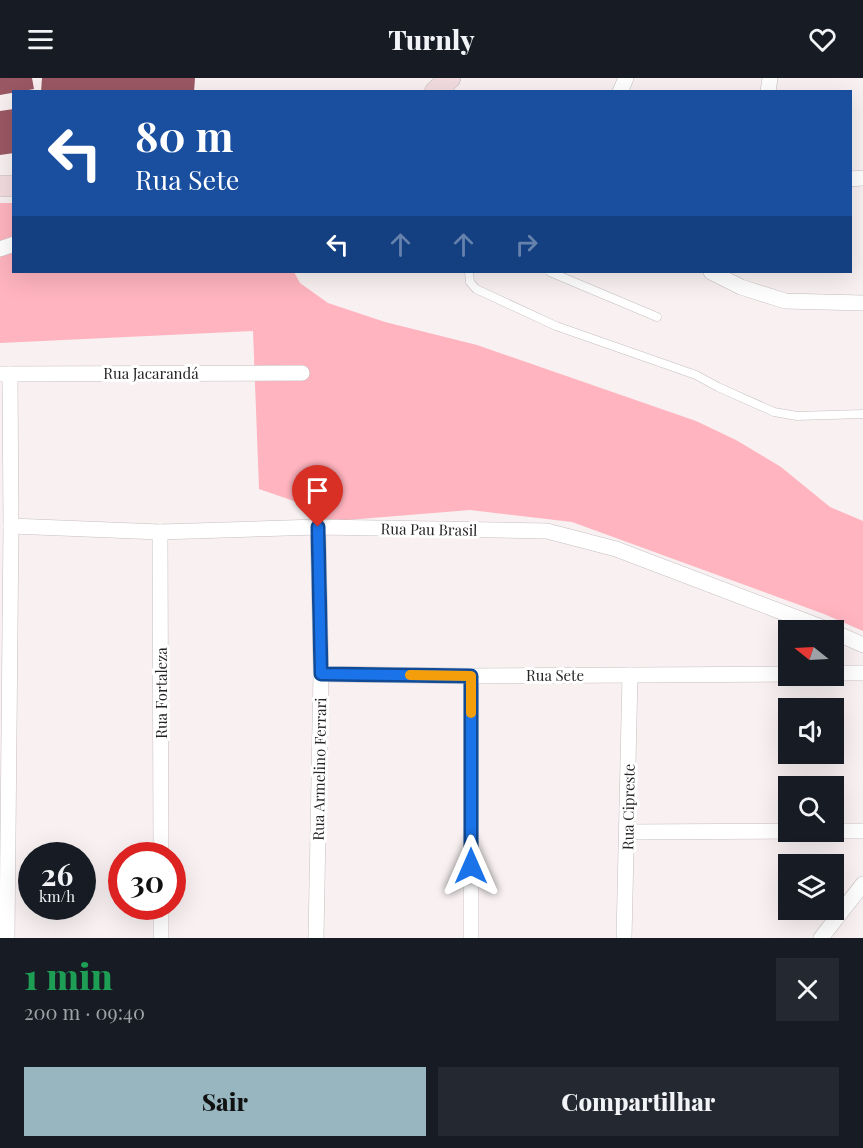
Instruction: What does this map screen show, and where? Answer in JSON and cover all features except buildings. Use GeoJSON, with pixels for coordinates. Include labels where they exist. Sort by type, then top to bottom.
{"type":"FeatureCollection","features":[{"type":"Feature","properties":{"kind":"street"},"geometry":{"type":"LineString","coordinates":[[713,273],[741,287],[785,301],[863,303]]}},
{"type":"Feature","properties":{"kind":"street","name":"Rua Jacarandá"},"geometry":{"type":"LineString","coordinates":[[5,374],[302,373]]}},
{"type":"Feature","properties":{"kind":"street"},"geometry":{"type":"LineString","coordinates":[[5,374],[11,526],[7,938]]}},
{"type":"Feature","properties":{"kind":"street","name":"Rua Pau Brasil"},"geometry":{"type":"LineString","coordinates":[[11,526],[160,531],[318,527],[526,530],[564,534],[616,549],[803,620]]}},
{"type":"Feature","properties":{"kind":"street","name":"Rua Armelino Ferrari"},"geometry":{"type":"LineString","coordinates":[[316,938],[321,674],[318,527]]}},
{"type":"Feature","properties":{"kind":"street","name":"Rua Fortaleza"},"geometry":{"type":"LineString","coordinates":[[160,531],[161,842]]}},
{"type":"Feature","properties":{"kind":"street"},"geometry":{"type":"LineString","coordinates":[[844,636],[863,645]]}},
{"type":"Feature","properties":{"kind":"street"},"geometry":{"type":"LineString","coordinates":[[844,674],[863,673]]}},
{"type":"Feature","properties":{"kind":"street","name":"Rua Sete"},"geometry":{"type":"LineString","coordinates":[[321,674],[471,676],[778,674]]}},
{"type":"Feature","properties":{"kind":"street","name":"Rua Cipreste"},"geometry":{"type":"LineString","coordinates":[[624,938],[630,675]]}},
{"type":"Feature","properties":{"kind":"street"},"geometry":{"type":"LineString","coordinates":[[471,676],[471,938]]}},
{"type":"Feature","properties":{"kind":"street"},"geometry":{"type":"LineString","coordinates":[[627,832],[778,831]]}},
{"type":"Feature","properties":{"kind":"street"},"geometry":{"type":"LineString","coordinates":[[844,831],[863,831]]}},
{"type":"Feature","properties":{"kind":"street"},"geometry":{"type":"LineString","coordinates":[[821,938],[863,884]]}},
{"type":"Feature","properties":{"kind":"street"},"geometry":{"type":"LineString","coordinates":[[161,920],[161,938]]}},
{"type":"Feature","properties":{"kind":"lane"},"geometry":{"type":"LineString","coordinates":[[469,273],[470,282],[476,289],[556,326],[696,375],[774,412],[797,416],[863,414]]}},
{"type":"Feature","properties":{"kind":"lane"},"geometry":{"type":"LineString","coordinates":[[552,273],[657,317]]}},
{"type":"Feature","properties":{"kind":"shaded area"},"geometry":{"type":"Polygon","coordinates":[[[0,203],[12,203],[12,273],[295,273],[300,283],[328,303],[385,322],[477,345],[696,421],[736,440],[781,467],[830,507],[863,521],[863,631],[844,623],[844,620],[838,620],[572,522],[470,510],[323,522],[323,511],[259,489],[253,331],[0,343],[0,203]]]}},
{"type":"Feature","properties":{"kind":"slow traffic"},"geometry":{"type":"LineString","coordinates":[[410,675],[471,676],[471,713]]}},
{"type":"Feature","properties":{"kind":"route"},"geometry":{"type":"LineString","coordinates":[[318,527],[321,674],[471,676],[471,866]]}}]}
